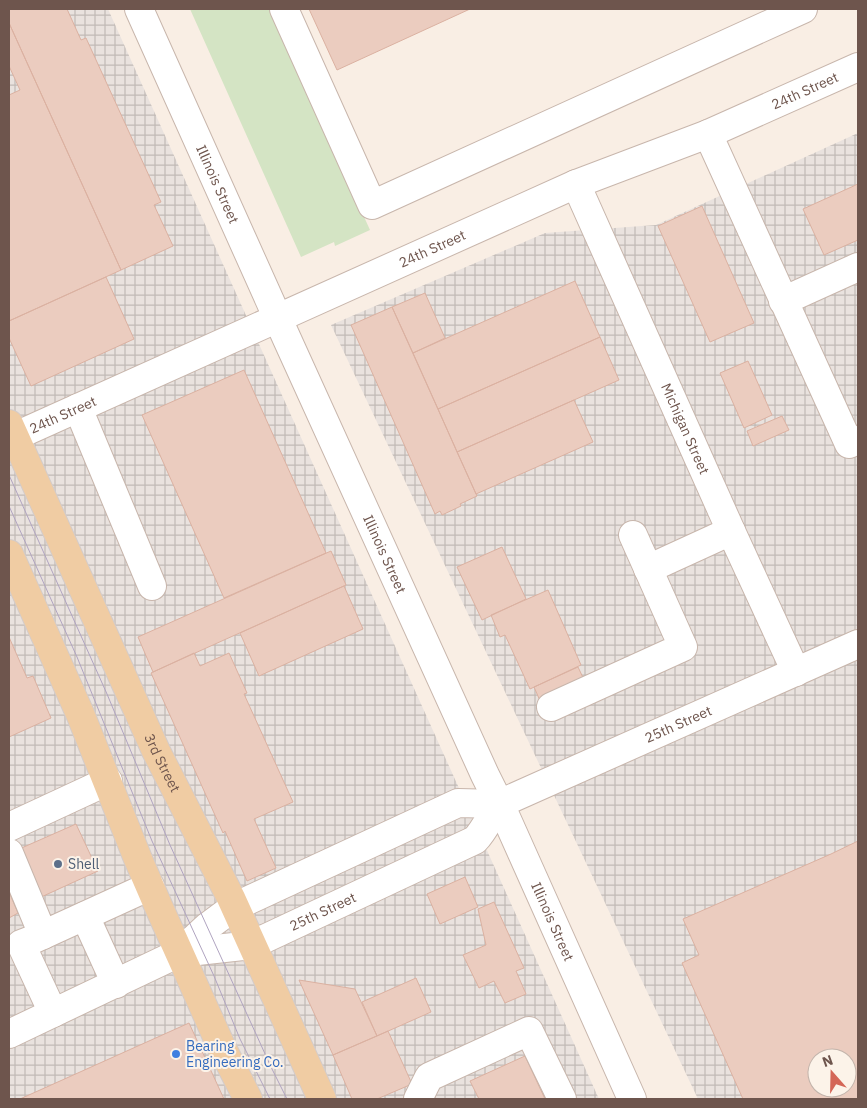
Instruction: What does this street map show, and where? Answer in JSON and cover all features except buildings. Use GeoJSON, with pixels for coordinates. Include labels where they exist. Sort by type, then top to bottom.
{"type":"FeatureCollection","features":[{"type":"Feature","properties":{"kind":"main road","name":"3rd Street"},"geometry":{"type":"LineString","coordinates":[[11,433],[152,743],[234,907],[322,1099]]}},
{"type":"Feature","properties":{"kind":"main road"},"geometry":{"type":"LineString","coordinates":[[9,554],[81,716],[138,859],[179,954],[222,1048],[248,1099]]}},
{"type":"Feature","properties":{"kind":"street","name":"Illinois Street"},"geometry":{"type":"LineString","coordinates":[[139,9],[277,318],[505,815],[632,1099]]}},
{"type":"Feature","properties":{"kind":"street"},"geometry":{"type":"LineString","coordinates":[[284,9],[372,204],[434,163],[627,76],[803,9]]}},
{"type":"Feature","properties":{"kind":"street","name":"24th Street"},"geometry":{"type":"LineString","coordinates":[[11,433],[78,408],[576,184],[708,134],[858,67]]}},
{"type":"Feature","properties":{"kind":"street"},"geometry":{"type":"LineString","coordinates":[[708,134],[849,444],[858,440]]}},
{"type":"Feature","properties":{"kind":"street","name":"Michigan Street"},"geometry":{"type":"LineString","coordinates":[[576,184],[731,532],[796,672]]}},
{"type":"Feature","properties":{"kind":"street"},"geometry":{"type":"LineString","coordinates":[[783,302],[858,268]]}},
{"type":"Feature","properties":{"kind":"street"},"geometry":{"type":"LineString","coordinates":[[78,408],[152,586]]}},
{"type":"Feature","properties":{"kind":"street"},"geometry":{"type":"LineString","coordinates":[[648,569],[731,532]]}},
{"type":"Feature","properties":{"kind":"street"},"geometry":{"type":"LineString","coordinates":[[551,707],[683,647],[633,535]]}},
{"type":"Feature","properties":{"kind":"street","name":"25th Street"},"geometry":{"type":"LineString","coordinates":[[9,1034],[179,954],[208,927],[234,907],[458,803],[499,804],[858,644]]}},
{"type":"Feature","properties":{"kind":"street"},"geometry":{"type":"LineString","coordinates":[[9,828],[108,781]]}},
{"type":"Feature","properties":{"kind":"street","name":"25th Street"},"geometry":{"type":"LineString","coordinates":[[179,954],[252,945],[475,840],[499,804]]}},
{"type":"Feature","properties":{"kind":"street"},"geometry":{"type":"LineString","coordinates":[[9,853],[43,935]]}},
{"type":"Feature","properties":{"kind":"street"},"geometry":{"type":"LineString","coordinates":[[52,1013],[21,944],[150,886]]}},
{"type":"Feature","properties":{"kind":"street"},"geometry":{"type":"LineString","coordinates":[[85,916],[116,984]]}},
{"type":"Feature","properties":{"kind":"street"},"geometry":{"type":"LineString","coordinates":[[418,1099],[428,1077],[529,1031],[562,1099]]}},
{"type":"Feature","properties":{"kind":"shaded area"},"geometry":{"type":"Polygon","coordinates":[[[9,9],[108,9],[599,1099],[9,1099],[9,9]]]}},
{"type":"Feature","properties":{"kind":"shaded area"},"geometry":{"type":"Polygon","coordinates":[[[858,133],[858,1099],[698,1099],[331,325],[545,233],[656,225],[858,133]]]}},
{"type":"Feature","properties":{"kind":"green space"},"geometry":{"type":"Polygon","coordinates":[[[190,9],[270,9],[370,230],[335,246],[334,242],[301,257],[190,9]]]}},
{"type":"Feature","properties":{"kind":"tram line"},"geometry":{"type":"LineString","coordinates":[[9,475],[107,694],[170,845],[287,1099]]}},
{"type":"Feature","properties":{"kind":"tram line"},"geometry":{"type":"LineString","coordinates":[[9,506],[77,657],[152,841],[214,976],[240,1039],[270,1099]]}},
{"type":"Feature","properties":{"kind":"place","name":"Shell"},"geometry":{"type":"Point","coordinates":[58,864]}},
{"type":"Feature","properties":{"kind":"place","name":"Bearing Engineering Co."},"geometry":{"type":"Point","coordinates":[176,1054]}}]}
